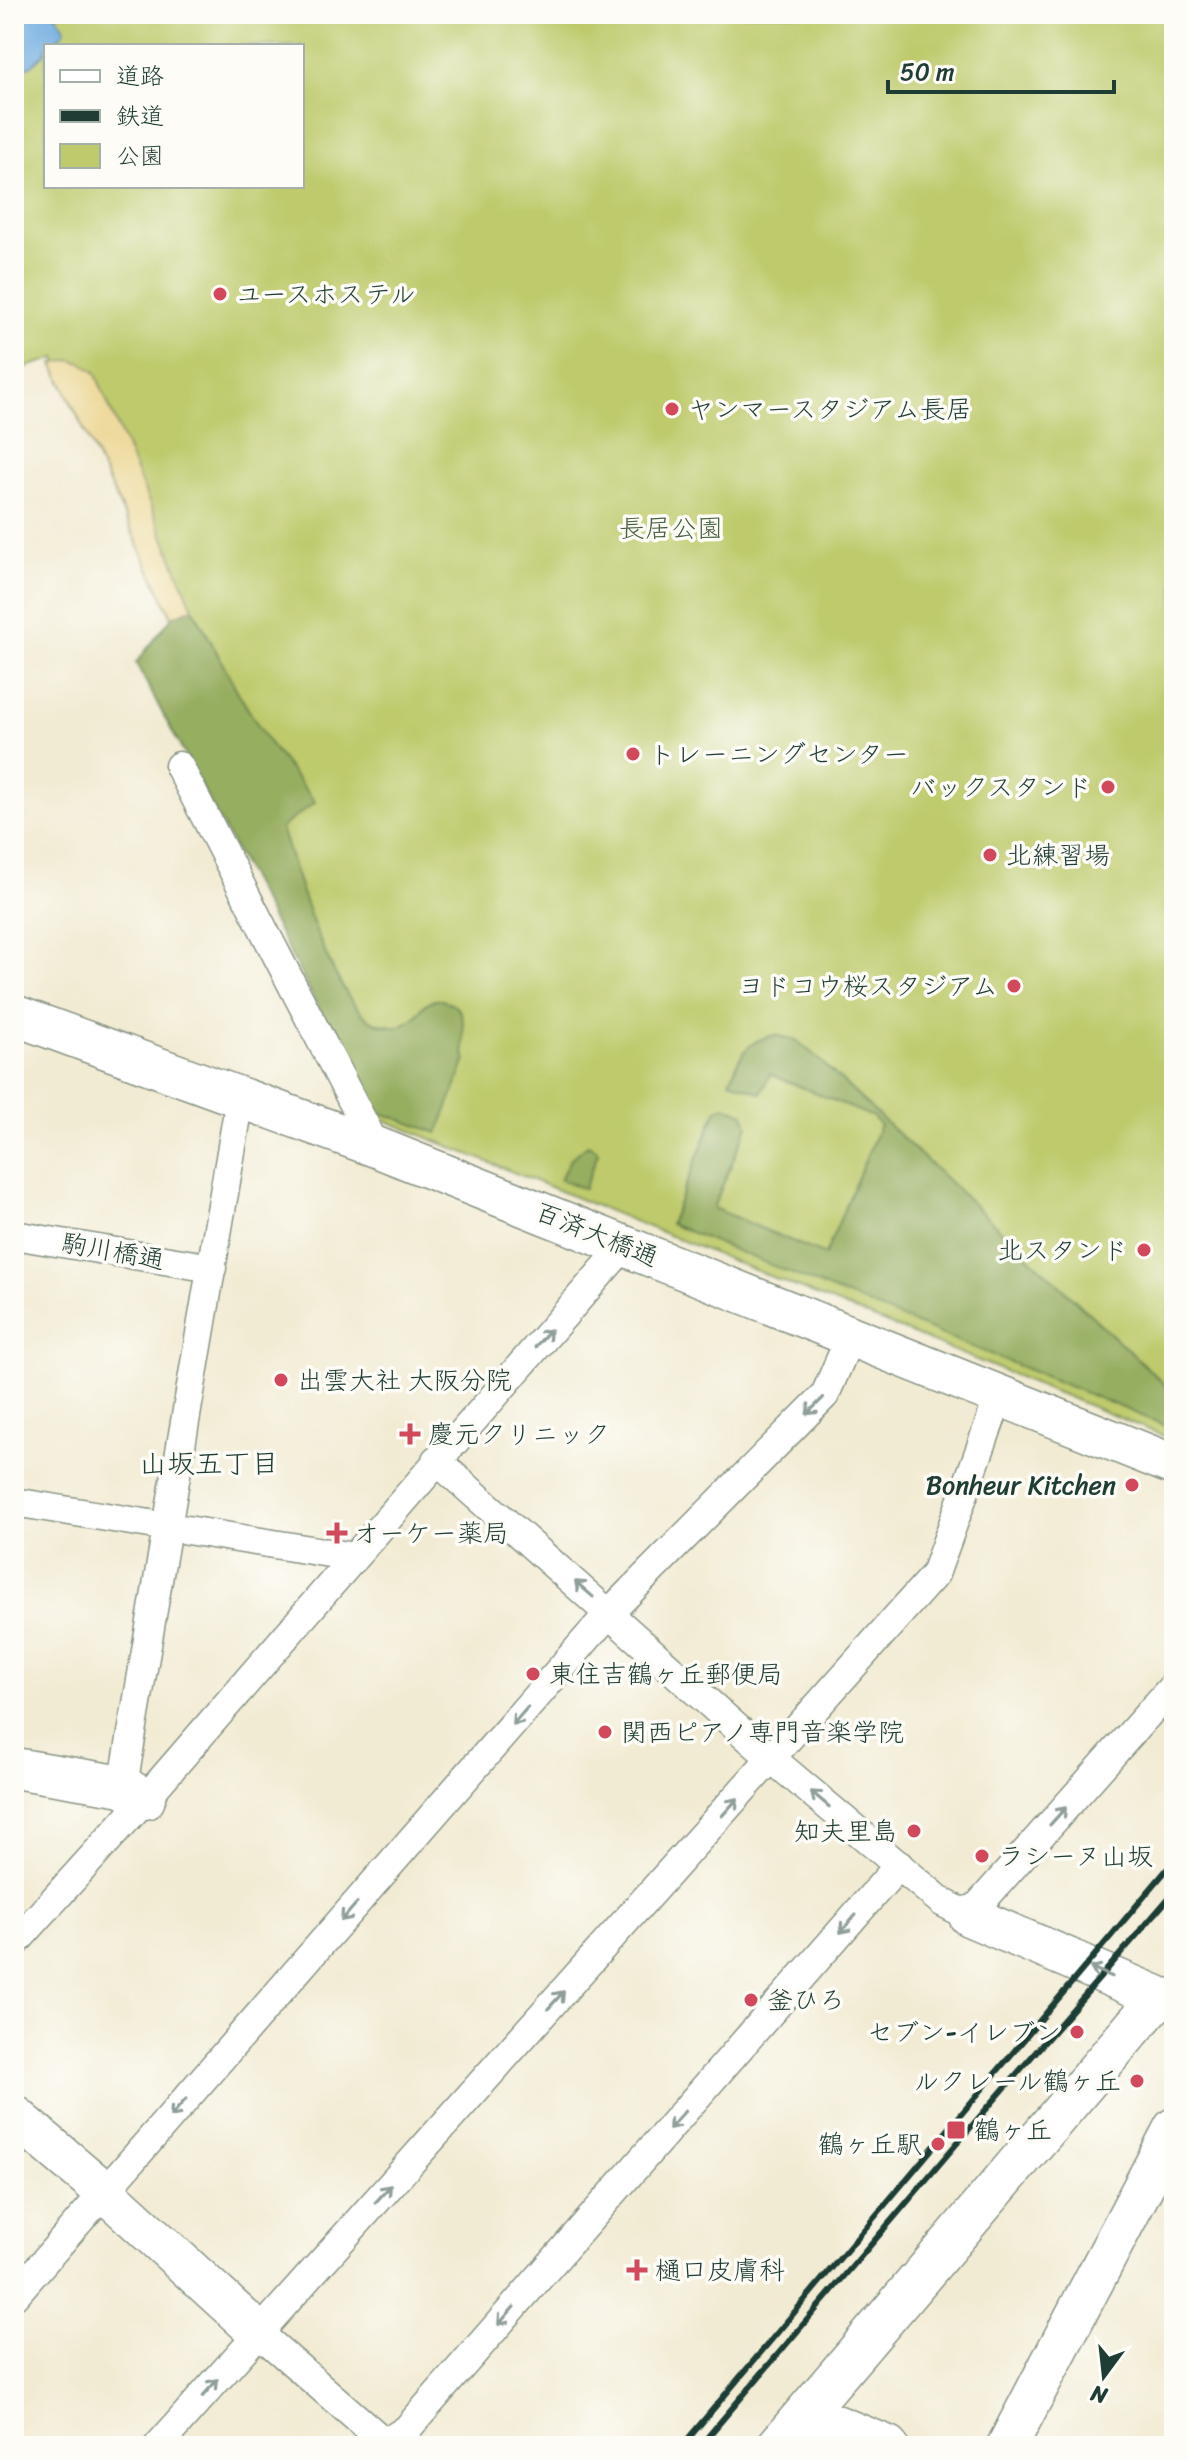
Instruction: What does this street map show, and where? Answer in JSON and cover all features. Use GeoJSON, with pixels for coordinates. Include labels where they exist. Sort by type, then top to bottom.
{"type":"FeatureCollection","features":[{"type":"Feature","properties":{"kind":"street"},"geometry":{"type":"LineString","coordinates":[[179,766],[376,1147]]}},
{"type":"Feature","properties":{"kind":"street","name":"百済大橋通"},"geometry":{"type":"LineString","coordinates":[[14,1015],[376,1147],[1174,1465]]}},
{"type":"Feature","properties":{"kind":"street"},"geometry":{"type":"LineString","coordinates":[[134,1792],[166,1528],[240,1099]]}},
{"type":"Feature","properties":{"kind":"street","name":"駒川橋通"},"geometry":{"type":"LineString","coordinates":[[14,1235],[212,1268]]}},
{"type":"Feature","properties":{"kind":"street"},"geometry":{"type":"LineString","coordinates":[[14,1944],[134,1792],[354,1557],[625,1245]]}},
{"type":"Feature","properties":{"kind":"street"},"geometry":{"type":"LineString","coordinates":[[14,2296],[610,1612],[825,1395],[850,1337]]}},
{"type":"Feature","properties":{"kind":"street"},"geometry":{"type":"LineString","coordinates":[[158,2446],[935,1574],[1000,1394]]}},
{"type":"Feature","properties":{"kind":"street"},"geometry":{"type":"LineString","coordinates":[[436,1460],[772,1759],[942,1902],[1167,1998],[777,2446]]}},
{"type":"Feature","properties":{"kind":"street"},"geometry":{"type":"LineString","coordinates":[[14,1502],[354,1557]]}},
{"type":"Feature","properties":{"kind":"street"},"geometry":{"type":"LineString","coordinates":[[969,1916],[1174,1685]]}},
{"type":"Feature","properties":{"kind":"street"},"geometry":{"type":"LineString","coordinates":[[14,1768],[134,1792]]}},
{"type":"Feature","properties":{"kind":"street"},"geometry":{"type":"LineString","coordinates":[[14,2115],[387,2443],[407,2429],[899,1865]]}},
{"type":"Feature","properties":{"kind":"street"},"geometry":{"type":"LineString","coordinates":[[1007,2446],[1174,2128]]}},
{"type":"Feature","properties":{"kind":"street"},"geometry":{"type":"LineString","coordinates":[[806,2413],[888,2446]]}},
{"type":"Feature","properties":{"kind":"green space","name":"長居公園"},"geometry":{"type":"Polygon","coordinates":[[[14,14],[1174,14],[1174,1440],[377,1117],[142,666],[178,622],[56,358],[14,371],[14,14]]]}},
{"type":"Feature","properties":{"kind":"green space"},"geometry":{"type":"Polygon","coordinates":[[[193,608],[269,743],[315,802],[281,828],[317,934],[344,990],[359,1010],[374,1022],[398,1027],[433,1001],[445,1001],[459,1011],[466,1060],[438,1133],[373,1110],[136,663],[172,617],[193,608]]]}},
{"type":"Feature","properties":{"kind":"green space"},"geometry":{"type":"Polygon","coordinates":[[[775,1035],[796,1040],[813,1054],[1174,1393],[1174,1429],[670,1224],[717,1109],[725,1106],[744,1114],[748,1125],[713,1208],[825,1255],[880,1125],[873,1117],[770,1074],[761,1093],[730,1081],[745,1050],[765,1037],[775,1035]]]}},
{"type":"Feature","properties":{"kind":"green space"},"geometry":{"type":"Polygon","coordinates":[[[588,1145],[598,1153],[584,1189],[560,1179],[570,1159],[588,1145]]]}},
{"type":"Feature","properties":{"kind":"sand"},"geometry":{"type":"Polygon","coordinates":[[[70,360],[82,363],[95,372],[193,608],[172,617],[53,364],[70,360]]]}},
{"type":"Feature","properties":{"kind":"water"},"geometry":{"type":"Polygon","coordinates":[[[14,14],[55,14],[65,31],[53,44],[44,44],[44,53],[31,66],[26,67],[14,59],[14,14]]]}},
{"type":"Feature","properties":{"kind":"railway"},"geometry":{"type":"LineString","coordinates":[[682,2446],[1174,1861]]}},
{"type":"Feature","properties":{"kind":"railway"},"geometry":{"type":"LineString","coordinates":[[700,2446],[1174,1892]]}},
{"type":"Feature","properties":{"kind":"place","name":"ユースホステル"},"geometry":{"type":"Point","coordinates":[220,294]}},
{"type":"Feature","properties":{"kind":"place","name":"ヤンマースタジアム長居"},"geometry":{"type":"Point","coordinates":[672,409]}},
{"type":"Feature","properties":{"kind":"place","name":"トレーニングセンター"},"geometry":{"type":"Point","coordinates":[633,754]}},
{"type":"Feature","properties":{"kind":"place","name":"バックスタンド"},"geometry":{"type":"Point","coordinates":[1108,787]}},
{"type":"Feature","properties":{"kind":"place","name":"北練習場"},"geometry":{"type":"Point","coordinates":[990,855]}},
{"type":"Feature","properties":{"kind":"place","name":"ヨドコウ桜スタジアム"},"geometry":{"type":"Point","coordinates":[1014,986]}},
{"type":"Feature","properties":{"kind":"place","name":"北スタンド"},"geometry":{"type":"Point","coordinates":[1144,1250]}},
{"type":"Feature","properties":{"kind":"place","name":"出雲大社 大阪分院"},"geometry":{"type":"Point","coordinates":[281,1380]}},
{"type":"Feature","properties":{"kind":"place","name":"慶元クリニック"},"geometry":{"type":"Point","coordinates":[410,1434]}},
{"type":"Feature","properties":{"kind":"place","name":"Bonheur Kitchen"},"geometry":{"type":"Point","coordinates":[1132,1485]}},
{"type":"Feature","properties":{"kind":"place","name":"オーケー薬局"},"geometry":{"type":"Point","coordinates":[337,1533]}},
{"type":"Feature","properties":{"kind":"place","name":"東住吉鶴ヶ丘郵便局"},"geometry":{"type":"Point","coordinates":[533,1674]}},
{"type":"Feature","properties":{"kind":"place","name":"関西ピアノ専門音楽学院"},"geometry":{"type":"Point","coordinates":[605,1732]}},
{"type":"Feature","properties":{"kind":"place","name":"知夫里島"},"geometry":{"type":"Point","coordinates":[914,1831]}},
{"type":"Feature","properties":{"kind":"place","name":"ラシーヌ山坂"},"geometry":{"type":"Point","coordinates":[982,1856]}},
{"type":"Feature","properties":{"kind":"place","name":"釜ひろ"},"geometry":{"type":"Point","coordinates":[751,2000]}},
{"type":"Feature","properties":{"kind":"place","name":"セブン-イレブン"},"geometry":{"type":"Point","coordinates":[1077,2032]}},
{"type":"Feature","properties":{"kind":"place","name":"ルクレール鶴ヶ丘"},"geometry":{"type":"Point","coordinates":[1137,2081]}},
{"type":"Feature","properties":{"kind":"place","name":"鶴ヶ丘"},"geometry":{"type":"Point","coordinates":[956,2130]}},
{"type":"Feature","properties":{"kind":"place","name":"鶴ヶ丘駅"},"geometry":{"type":"Point","coordinates":[938,2144]}},
{"type":"Feature","properties":{"kind":"place","name":"樋口皮膚科"},"geometry":{"type":"Point","coordinates":[637,2270]}},
{"type":"Feature","properties":{"kind":"district","name":"山坂五丁目"},"geometry":{"type":"Point","coordinates":[209,1463]}}]}
